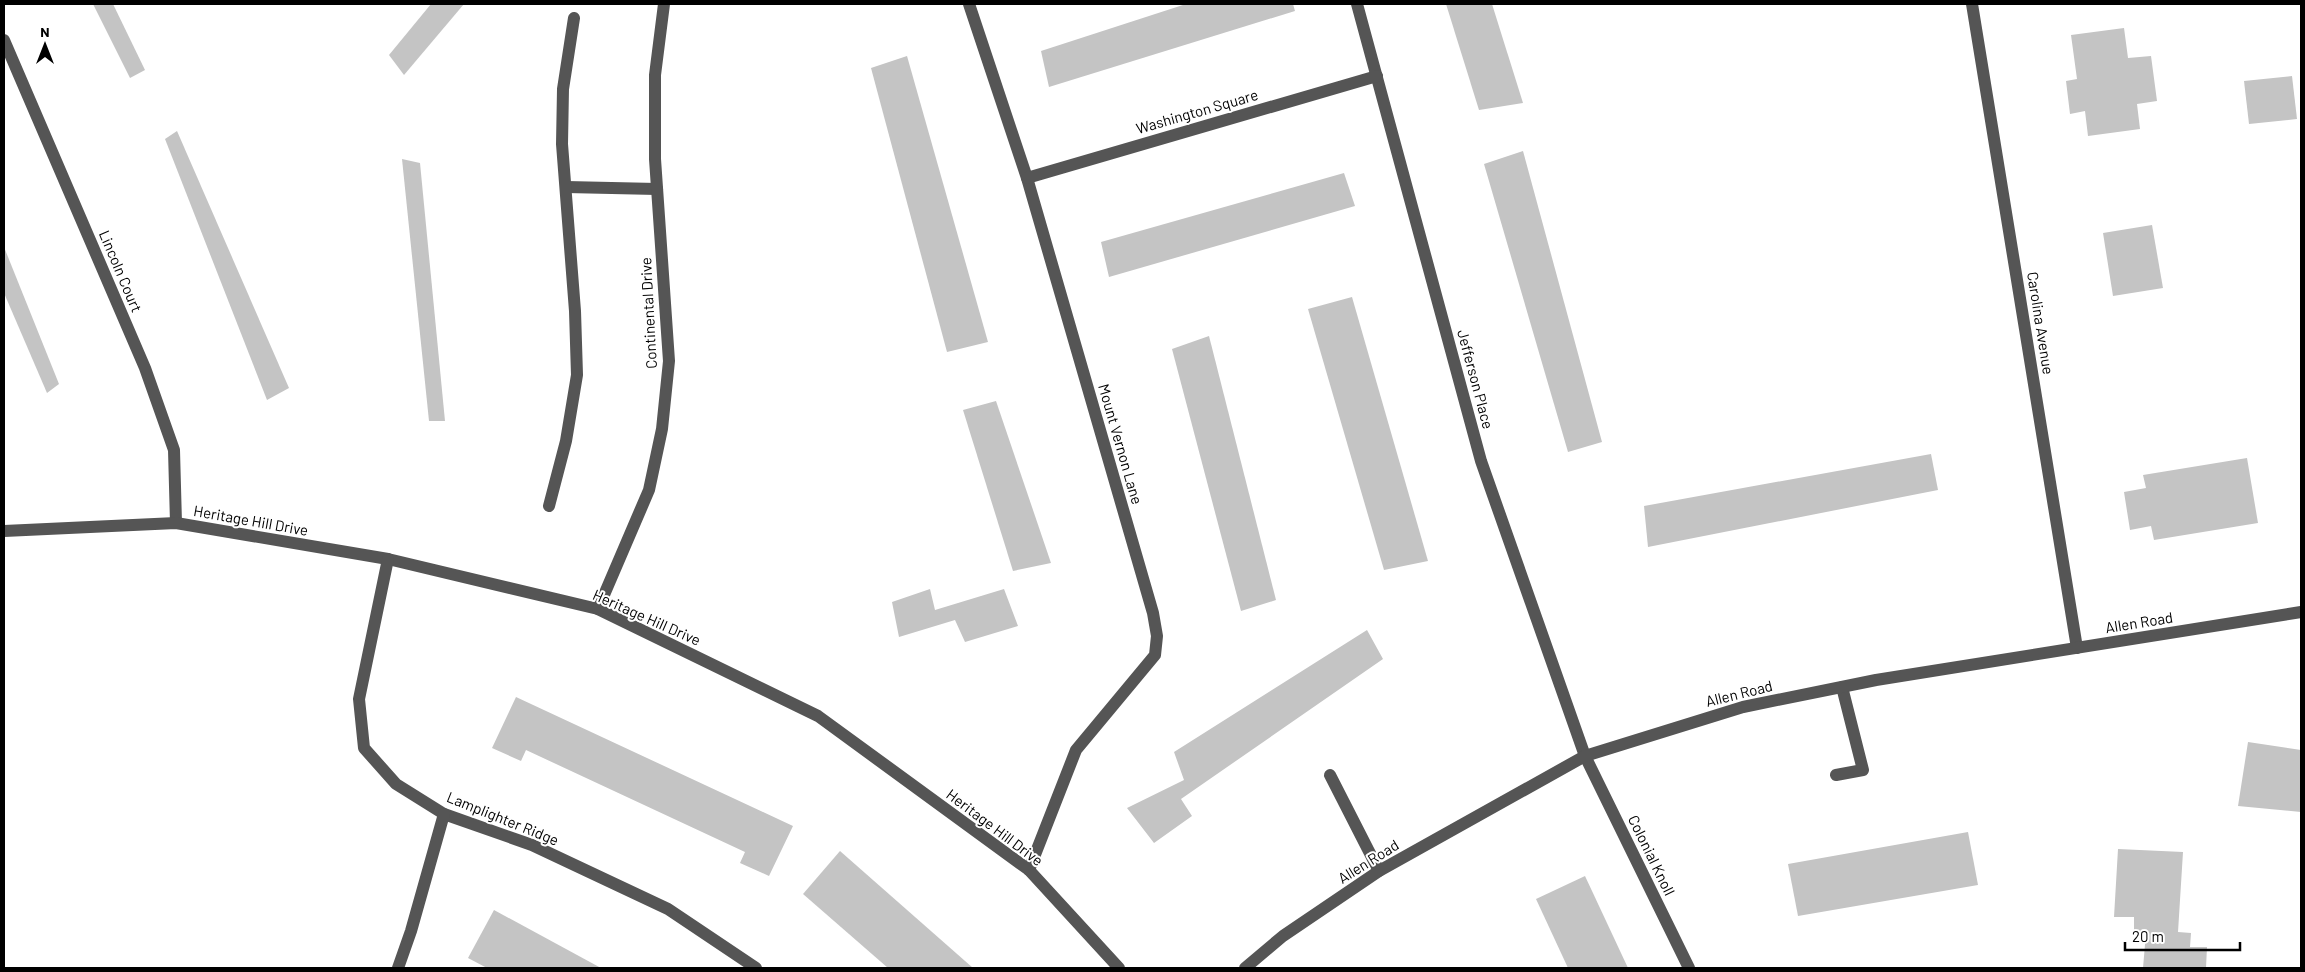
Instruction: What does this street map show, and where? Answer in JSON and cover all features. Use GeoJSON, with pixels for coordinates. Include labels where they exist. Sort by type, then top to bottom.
{"type":"FeatureCollection","features":[{"type":"Feature","properties":{"kind":"street","name":"Continental Drive"},"geometry":{"type":"LineString","coordinates":[[598,609],[649,490],[662,429],[668,361],[657,189],[655,75],[664,4]]}},
{"type":"Feature","properties":{"kind":"street","name":"Mount Vernon Lane"},"geometry":{"type":"LineString","coordinates":[[969,4],[1027,178],[1153,613],[1157,636],[1155,655],[1076,750],[1029,870]]}},
{"type":"Feature","properties":{"kind":"street","name":"Jefferson Place"},"geometry":{"type":"LineString","coordinates":[[1357,4],[1481,461],[1585,756]]}},
{"type":"Feature","properties":{"kind":"street","name":"Carolina Avenue"},"geometry":{"type":"LineString","coordinates":[[1972,4],[2077,648]]}},
{"type":"Feature","properties":{"kind":"street"},"geometry":{"type":"LineString","coordinates":[[549,506],[566,442],[577,375],[575,311],[562,144],[563,89],[574,18]]}},
{"type":"Feature","properties":{"kind":"street","name":"Lincoln Court"},"geometry":{"type":"LineString","coordinates":[[4,40],[145,368],[174,450],[176,523]]}},
{"type":"Feature","properties":{"kind":"street","name":"Washington Square"},"geometry":{"type":"LineString","coordinates":[[1027,178],[1377,76]]}},
{"type":"Feature","properties":{"kind":"street"},"geometry":{"type":"LineString","coordinates":[[566,187],[657,189]]}},
{"type":"Feature","properties":{"kind":"street","name":"Heritage Hill Drive"},"geometry":{"type":"LineString","coordinates":[[4,531],[176,523],[388,559],[598,609],[818,716],[1029,870],[1119,968]]}},
{"type":"Feature","properties":{"kind":"street","name":"Lamplighter Ridge"},"geometry":{"type":"LineString","coordinates":[[388,559],[359,699],[364,748],[396,784],[444,814],[532,845],[668,909],[756,968]]}},
{"type":"Feature","properties":{"kind":"street","name":"Allen Road"},"geometry":{"type":"LineString","coordinates":[[1245,968],[1284,936],[1379,871],[1585,756],[1743,707],[1842,687],[2301,612]]}},
{"type":"Feature","properties":{"kind":"street"},"geometry":{"type":"LineString","coordinates":[[1836,775],[1863,770],[1842,687]]}},
{"type":"Feature","properties":{"kind":"street","name":"Colonial Knoll"},"geometry":{"type":"LineString","coordinates":[[1585,756],[1688,968]]}},
{"type":"Feature","properties":{"kind":"street"},"geometry":{"type":"LineString","coordinates":[[1330,775],[1379,871]]}},
{"type":"Feature","properties":{"kind":"street"},"geometry":{"type":"LineString","coordinates":[[398,968],[411,931],[444,814]]}},
{"type":"Feature","properties":{"kind":"building"},"geometry":{"type":"Polygon","coordinates":[[[93,4],[113,4],[145,70],[130,78],[93,4]]]}},
{"type":"Feature","properties":{"kind":"building"},"geometry":{"type":"Polygon","coordinates":[[[431,4],[464,4],[404,75],[389,55],[431,4]]]}},
{"type":"Feature","properties":{"kind":"building"},"geometry":{"type":"Polygon","coordinates":[[[1186,4],[1293,4],[1295,11],[1049,87],[1041,51],[1186,4]]]}},
{"type":"Feature","properties":{"kind":"building"},"geometry":{"type":"Polygon","coordinates":[[[1446,4],[1492,4],[1523,103],[1479,110],[1446,4]]]}},
{"type":"Feature","properties":{"kind":"building"},"geometry":{"type":"Polygon","coordinates":[[[2124,28],[2128,58],[2151,56],[2157,101],[2137,104],[2140,129],[2088,136],[2085,111],[2070,114],[2066,81],[2077,79],[2071,35],[2124,28]]]}},
{"type":"Feature","properties":{"kind":"building"},"geometry":{"type":"Polygon","coordinates":[[[907,56],[988,342],[947,352],[871,68],[907,56]]]}},
{"type":"Feature","properties":{"kind":"building"},"geometry":{"type":"Polygon","coordinates":[[[2292,76],[2297,119],[2249,124],[2244,81],[2292,76]]]}},
{"type":"Feature","properties":{"kind":"building"},"geometry":{"type":"Polygon","coordinates":[[[177,131],[289,388],[267,400],[165,139],[177,131]]]}},
{"type":"Feature","properties":{"kind":"building"},"geometry":{"type":"Polygon","coordinates":[[[1523,151],[1602,442],[1568,452],[1484,164],[1523,151]]]}},
{"type":"Feature","properties":{"kind":"building"},"geometry":{"type":"Polygon","coordinates":[[[402,159],[420,163],[445,421],[429,421],[402,159]]]}},
{"type":"Feature","properties":{"kind":"building"},"geometry":{"type":"Polygon","coordinates":[[[1344,173],[1355,206],[1109,277],[1101,242],[1344,173]]]}},
{"type":"Feature","properties":{"kind":"building"},"geometry":{"type":"Polygon","coordinates":[[[2152,225],[2163,288],[2113,296],[2103,233],[2152,225]]]}},
{"type":"Feature","properties":{"kind":"building"},"geometry":{"type":"Polygon","coordinates":[[[4,247],[59,384],[47,393],[4,293],[4,247]]]}},
{"type":"Feature","properties":{"kind":"building"},"geometry":{"type":"Polygon","coordinates":[[[1352,297],[1428,561],[1384,570],[1308,309],[1352,297]]]}},
{"type":"Feature","properties":{"kind":"building"},"geometry":{"type":"Polygon","coordinates":[[[1209,336],[1276,600],[1241,611],[1172,349],[1209,336]]]}},
{"type":"Feature","properties":{"kind":"building"},"geometry":{"type":"Polygon","coordinates":[[[996,401],[1051,563],[1013,571],[963,410],[996,401]]]}},
{"type":"Feature","properties":{"kind":"building"},"geometry":{"type":"Polygon","coordinates":[[[1931,454],[1938,490],[1648,547],[1644,506],[1931,454]]]}},
{"type":"Feature","properties":{"kind":"building"},"geometry":{"type":"Polygon","coordinates":[[[2247,458],[2258,523],[2154,540],[2151,526],[2130,530],[2124,492],[2146,488],[2143,475],[2247,458]]]}},
{"type":"Feature","properties":{"kind":"building"},"geometry":{"type":"Polygon","coordinates":[[[930,589],[935,610],[1004,589],[1018,626],[965,642],[955,620],[899,637],[892,602],[930,589]]]}},
{"type":"Feature","properties":{"kind":"building"},"geometry":{"type":"Polygon","coordinates":[[[1367,630],[1383,659],[1181,799],[1192,816],[1154,843],[1127,808],[1184,780],[1174,752],[1367,630]]]}},
{"type":"Feature","properties":{"kind":"building"},"geometry":{"type":"Polygon","coordinates":[[[516,697],[793,826],[769,876],[740,863],[745,852],[526,750],[521,761],[492,748],[516,697]]]}},
{"type":"Feature","properties":{"kind":"building"},"geometry":{"type":"Polygon","coordinates":[[[2248,742],[2301,750],[2301,812],[2238,806],[2248,742]]]}},
{"type":"Feature","properties":{"kind":"building"},"geometry":{"type":"Polygon","coordinates":[[[1968,832],[1978,885],[1798,916],[1788,864],[1968,832]]]}},
{"type":"Feature","properties":{"kind":"building"},"geometry":{"type":"Polygon","coordinates":[[[2118,849],[2183,852],[2178,932],[2191,933],[2190,947],[2207,947],[2206,968],[2143,968],[2146,933],[2134,933],[2134,917],[2114,917],[2118,849]]]}},
{"type":"Feature","properties":{"kind":"building"},"geometry":{"type":"Polygon","coordinates":[[[840,851],[973,968],[888,968],[803,894],[840,851]]]}},
{"type":"Feature","properties":{"kind":"building"},"geometry":{"type":"Polygon","coordinates":[[[1585,876],[1628,968],[1568,968],[1536,899],[1585,876]]]}},
{"type":"Feature","properties":{"kind":"building"},"geometry":{"type":"Polygon","coordinates":[[[494,910],[601,968],[487,968],[468,958],[494,910]]]}}]}
